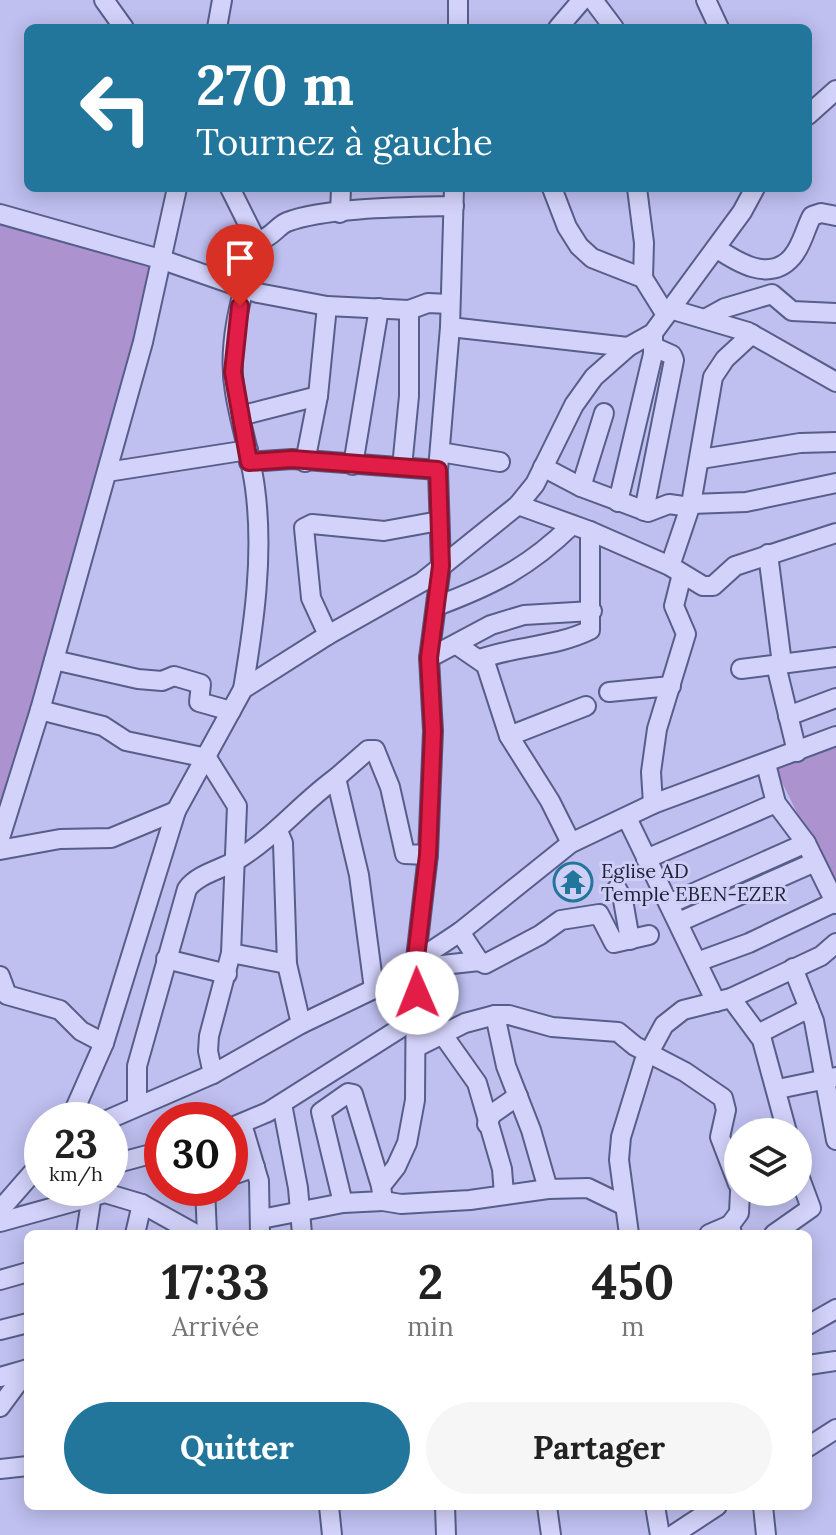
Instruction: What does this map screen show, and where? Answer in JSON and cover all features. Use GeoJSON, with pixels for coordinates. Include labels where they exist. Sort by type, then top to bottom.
{"type":"FeatureCollection","features":[{"type":"Feature","properties":{"kind":"street"},"geometry":{"type":"LineString","coordinates":[[104,0],[121,24]]}},
{"type":"Feature","properties":{"kind":"street"},"geometry":{"type":"LineString","coordinates":[[218,24],[222,0]]}},
{"type":"Feature","properties":{"kind":"street"},"geometry":{"type":"LineString","coordinates":[[458,0],[458,24]]}},
{"type":"Feature","properties":{"kind":"street"},"geometry":{"type":"LineString","coordinates":[[561,24],[582,0]]}},
{"type":"Feature","properties":{"kind":"street"},"geometry":{"type":"LineString","coordinates":[[593,0],[611,24]]}},
{"type":"Feature","properties":{"kind":"street"},"geometry":{"type":"LineString","coordinates":[[706,0],[717,24]]}},
{"type":"Feature","properties":{"kind":"street"},"geometry":{"type":"LineString","coordinates":[[812,111],[836,90]]}},
{"type":"Feature","properties":{"kind":"street"},"geometry":{"type":"LineString","coordinates":[[0,838],[40,710],[143,342],[176,192]]}},
{"type":"Feature","properties":{"kind":"street"},"geometry":{"type":"LineString","coordinates":[[78,1102],[104,1043],[176,811],[243,689],[256,596],[257,517],[233,372],[236,325],[257,242],[232,192]]}},
{"type":"Feature","properties":{"kind":"street"},"geometry":{"type":"LineString","coordinates":[[340,213],[341,192]]}},
{"type":"Feature","properties":{"kind":"street"},"geometry":{"type":"LineString","coordinates":[[389,192],[389,207]]}},
{"type":"Feature","properties":{"kind":"street"},"geometry":{"type":"LineString","coordinates":[[554,192],[567,227],[579,246],[592,258],[643,278],[668,312],[705,319],[752,334],[836,382]]}},
{"type":"Feature","properties":{"kind":"street"},"geometry":{"type":"LineString","coordinates":[[638,192],[644,243],[643,278]]}},
{"type":"Feature","properties":{"kind":"street"},"geometry":{"type":"LineString","coordinates":[[618,502],[654,340],[668,312],[716,248],[752,192]]}},
{"type":"Feature","properties":{"kind":"street"},"geometry":{"type":"LineString","coordinates":[[257,242],[274,236],[287,222],[454,197],[450,327],[439,461],[441,566],[429,658],[433,731],[428,855],[416,963],[418,1017],[413,1121],[407,1143],[382,1194]]}},
{"type":"Feature","properties":{"kind":"street"},"geometry":{"type":"LineString","coordinates":[[716,248],[749,268],[776,266],[791,258],[812,216],[821,213],[836,216]]}},
{"type":"Feature","properties":{"kind":"street"},"geometry":{"type":"LineString","coordinates":[[0,214],[160,259],[258,293],[327,306],[409,310],[428,303],[450,304]]}},
{"type":"Feature","properties":{"kind":"street"},"geometry":{"type":"LineString","coordinates":[[705,319],[725,308],[772,294],[792,311],[836,313]]}},
{"type":"Feature","properties":{"kind":"street"},"geometry":{"type":"LineString","coordinates":[[305,462],[318,396],[327,306]]}},
{"type":"Feature","properties":{"kind":"street"},"geometry":{"type":"LineString","coordinates":[[353,465],[379,308]]}},
{"type":"Feature","properties":{"kind":"street"},"geometry":{"type":"LineString","coordinates":[[402,467],[409,396],[409,310]]}},
{"type":"Feature","properties":{"kind":"street"},"geometry":{"type":"LineString","coordinates":[[450,327],[628,347],[654,340]]}},
{"type":"Feature","properties":{"kind":"street"},"geometry":{"type":"LineString","coordinates":[[653,804],[651,772],[655,744],[686,634],[674,606],[676,570],[701,459],[713,377],[725,359],[752,334]]}},
{"type":"Feature","properties":{"kind":"street"},"geometry":{"type":"LineString","coordinates":[[644,511],[674,360],[654,340]]}},
{"type":"Feature","properties":{"kind":"street"},"geometry":{"type":"LineString","coordinates":[[243,689],[328,635],[422,582],[518,505],[543,467],[584,390],[628,347]]}},
{"type":"Feature","properties":{"kind":"street"},"geometry":{"type":"LineString","coordinates":[[240,416],[318,396]]}},
{"type":"Feature","properties":{"kind":"street"},"geometry":{"type":"LineString","coordinates":[[581,487],[604,413]]}},
{"type":"Feature","properties":{"kind":"street"},"geometry":{"type":"LineString","coordinates":[[701,459],[800,443],[836,442]]}},
{"type":"Feature","properties":{"kind":"street"},"geometry":{"type":"LineString","coordinates":[[107,472],[248,456],[402,467],[439,461],[500,462]]}},
{"type":"Feature","properties":{"kind":"street"},"geometry":{"type":"LineString","coordinates":[[543,467],[581,487],[653,512],[669,504],[691,506],[746,502],[836,483]]}},
{"type":"Feature","properties":{"kind":"street"},"geometry":{"type":"LineString","coordinates":[[518,505],[581,528],[710,586],[729,569],[836,533]]}},
{"type":"Feature","properties":{"kind":"street"},"geometry":{"type":"LineString","coordinates":[[328,635],[311,598],[304,528],[312,524],[384,531],[439,521]]}},
{"type":"Feature","properties":{"kind":"street"},"geometry":{"type":"LineString","coordinates":[[437,606],[505,579],[581,528]]}},
{"type":"Feature","properties":{"kind":"street"},"geometry":{"type":"LineString","coordinates":[[480,659],[512,647],[557,641],[586,632],[592,626],[581,528]]}},
{"type":"Feature","properties":{"kind":"street"},"geometry":{"type":"LineString","coordinates":[[768,554],[779,665],[797,752]]}},
{"type":"Feature","properties":{"kind":"street"},"geometry":{"type":"LineString","coordinates":[[429,658],[491,625],[524,615],[592,611]]}},
{"type":"Feature","properties":{"kind":"street"},"geometry":{"type":"LineString","coordinates":[[457,645],[480,659],[490,672],[509,736],[550,801],[571,843]]}},
{"type":"Feature","properties":{"kind":"street"},"geometry":{"type":"LineString","coordinates":[[741,669],[836,657]]}},
{"type":"Feature","properties":{"kind":"street"},"geometry":{"type":"LineString","coordinates":[[54,660],[138,679],[183,677],[201,684],[199,702],[231,711]]}},
{"type":"Feature","properties":{"kind":"street"},"geometry":{"type":"LineString","coordinates":[[609,692],[671,686]]}},
{"type":"Feature","properties":{"kind":"street"},"geometry":{"type":"LineString","coordinates":[[788,716],[836,698]]}},
{"type":"Feature","properties":{"kind":"street"},"geometry":{"type":"LineString","coordinates":[[509,736],[586,706]]}},
{"type":"Feature","properties":{"kind":"street"},"geometry":{"type":"LineString","coordinates":[[40,710],[103,726],[126,741],[207,758],[237,806],[231,953],[209,1036],[208,1051],[213,1074]]}},
{"type":"Feature","properties":{"kind":"street"},"geometry":{"type":"LineString","coordinates":[[128,1110],[213,1074],[301,1024],[374,989],[460,932],[571,843],[653,804],[836,736]]}},
{"type":"Feature","properties":{"kind":"street"},"geometry":{"type":"LineString","coordinates":[[137,1106],[137,1066],[166,959],[187,889],[192,882],[234,862],[278,831],[368,750],[375,750],[390,787],[405,854],[428,855]]}},
{"type":"Feature","properties":{"kind":"street"},"geometry":{"type":"LineString","coordinates":[[697,962],[749,943],[836,903],[806,843],[776,803],[766,764]]}},
{"type":"Feature","properties":{"kind":"street"},"geometry":{"type":"LineString","coordinates":[[336,778],[359,875],[374,989]]}},
{"type":"Feature","properties":{"kind":"street"},"geometry":{"type":"LineString","coordinates":[[646,859],[776,803]]}},
{"type":"Feature","properties":{"kind":"street"},"geometry":{"type":"LineString","coordinates":[[0,850],[60,839],[111,838],[176,811]]}},
{"type":"Feature","properties":{"kind":"street"},"geometry":{"type":"LineString","coordinates":[[627,818],[697,962],[723,1000],[758,1034],[778,1089],[784,1118]]}},
{"type":"Feature","properties":{"kind":"street"},"geometry":{"type":"LineString","coordinates":[[278,831],[283,843],[287,964],[301,1024]]}},
{"type":"Feature","properties":{"kind":"street"},"geometry":{"type":"LineString","coordinates":[[669,904],[806,843]]}},
{"type":"Feature","properties":{"kind":"street"},"geometry":{"type":"LineString","coordinates":[[679,922],[815,862]]}},
{"type":"Feature","properties":{"kind":"street"},"geometry":{"type":"LineString","coordinates":[[416,963],[490,961],[540,935],[561,920],[588,914],[601,915],[614,943],[639,938],[617,889]]}},
{"type":"Feature","properties":{"kind":"street"},"geometry":{"type":"LineString","coordinates":[[460,932],[479,961]]}},
{"type":"Feature","properties":{"kind":"street"},"geometry":{"type":"LineString","coordinates":[[628,1230],[619,1160],[621,1137],[658,1033],[674,1016],[723,1000],[830,952],[836,943]]}},
{"type":"Feature","properties":{"kind":"street"},"geometry":{"type":"LineString","coordinates":[[231,953],[287,964]]}},
{"type":"Feature","properties":{"kind":"street"},"geometry":{"type":"LineString","coordinates":[[166,959],[227,974]]}},
{"type":"Feature","properties":{"kind":"street"},"geometry":{"type":"LineString","coordinates":[[793,968],[809,1008],[830,1078],[836,1140]]}},
{"type":"Feature","properties":{"kind":"street"},"geometry":{"type":"LineString","coordinates":[[0,976],[7,995],[60,1010],[81,1031],[104,1043]]}},
{"type":"Feature","properties":{"kind":"street"},"geometry":{"type":"LineString","coordinates":[[758,1034],[809,1008]]}},
{"type":"Feature","properties":{"kind":"street"},"geometry":{"type":"LineString","coordinates":[[417,1047],[465,1023],[495,1015],[509,1015],[552,1027],[608,1028],[723,1098],[724,1118]]}},
{"type":"Feature","properties":{"kind":"street"},"geometry":{"type":"LineString","coordinates":[[495,1015],[506,1066],[548,1189]]}},
{"type":"Feature","properties":{"kind":"street"},"geometry":{"type":"LineString","coordinates":[[248,1120],[282,1104],[418,1017]]}},
{"type":"Feature","properties":{"kind":"street"},"geometry":{"type":"LineString","coordinates":[[443,1035],[477,1083],[502,1169],[504,1194]]}},
{"type":"Feature","properties":{"kind":"street"},"geometry":{"type":"LineString","coordinates":[[778,1089],[830,1078]]}},
{"type":"Feature","properties":{"kind":"street"},"geometry":{"type":"LineString","coordinates":[[343,1203],[321,1112],[348,1093],[353,1094],[382,1194]]}},
{"type":"Feature","properties":{"kind":"street"},"geometry":{"type":"LineString","coordinates":[[487,1124],[499,1107],[518,1096]]}},
{"type":"Feature","properties":{"kind":"street"},"geometry":{"type":"LineString","coordinates":[[282,1104],[302,1230]]}},
{"type":"Feature","properties":{"kind":"street"},"geometry":{"type":"LineString","coordinates":[[724,1119],[720,1137],[724,1147]]}},
{"type":"Feature","properties":{"kind":"street"},"geometry":{"type":"LineString","coordinates":[[248,1152],[255,1167],[261,1226],[300,1213],[382,1194],[401,1204],[548,1189],[588,1188],[623,1205]]}},
{"type":"Feature","properties":{"kind":"street"},"geometry":{"type":"LineString","coordinates":[[248,1170],[255,1167]]}},
{"type":"Feature","properties":{"kind":"street"},"geometry":{"type":"LineString","coordinates":[[0,1210],[24,1183]]}},
{"type":"Feature","properties":{"kind":"street"},"geometry":{"type":"LineString","coordinates":[[128,1199],[189,1230]]}},
{"type":"Feature","properties":{"kind":"street"},"geometry":{"type":"LineString","coordinates":[[136,1230],[142,1204]]}},
{"type":"Feature","properties":{"kind":"street"},"geometry":{"type":"LineString","coordinates":[[0,1222],[51,1206]]}},
{"type":"Feature","properties":{"kind":"street"},"geometry":{"type":"LineString","coordinates":[[87,1230],[91,1206]]}},
{"type":"Feature","properties":{"kind":"street"},"geometry":{"type":"LineString","coordinates":[[206,1206],[207,1230]]}},
{"type":"Feature","properties":{"kind":"street"},"geometry":{"type":"LineString","coordinates":[[731,1229],[739,1206]]}},
{"type":"Feature","properties":{"kind":"street"},"geometry":{"type":"LineString","coordinates":[[780,1230],[810,1209],[809,1206]]}},
{"type":"Feature","properties":{"kind":"street"},"geometry":{"type":"LineString","coordinates":[[0,1280],[24,1273]]}},
{"type":"Feature","properties":{"kind":"street"},"geometry":{"type":"LineString","coordinates":[[812,1323],[836,1309]]}},
{"type":"Feature","properties":{"kind":"street"},"geometry":{"type":"LineString","coordinates":[[0,1330],[24,1324]]}},
{"type":"Feature","properties":{"kind":"street"},"geometry":{"type":"LineString","coordinates":[[812,1364],[836,1361]]}},
{"type":"Feature","properties":{"kind":"street"},"geometry":{"type":"LineString","coordinates":[[0,1377],[24,1370]]}},
{"type":"Feature","properties":{"kind":"street"},"geometry":{"type":"LineString","coordinates":[[0,1407],[24,1374]]}},
{"type":"Feature","properties":{"kind":"street"},"geometry":{"type":"LineString","coordinates":[[812,1444],[836,1429]]}},
{"type":"Feature","properties":{"kind":"street"},"geometry":{"type":"LineString","coordinates":[[0,1469],[24,1466]]}},
{"type":"Feature","properties":{"kind":"street"},"geometry":{"type":"LineString","coordinates":[[329,1510],[332,1535]]}},
{"type":"Feature","properties":{"kind":"street"},"geometry":{"type":"LineString","coordinates":[[445,1510],[446,1535]]}},
{"type":"Feature","properties":{"kind":"street"},"geometry":{"type":"LineString","coordinates":[[548,1510],[551,1535]]}},
{"type":"Feature","properties":{"kind":"street"},"geometry":{"type":"LineString","coordinates":[[656,1510],[660,1535]]}},
{"type":"Feature","properties":{"kind":"street"},"geometry":{"type":"LineString","coordinates":[[673,1535],[711,1510]]}},
{"type":"Feature","properties":{"kind":"street"},"geometry":{"type":"LineString","coordinates":[[763,1510],[766,1535]]}},
{"type":"Feature","properties":{"kind":"shaded area"},"geometry":{"type":"Polygon","coordinates":[[[0,217],[155,261],[0,818],[0,217]]]}},
{"type":"Feature","properties":{"kind":"shaded area"},"geometry":{"type":"Polygon","coordinates":[[[836,734],[836,892],[774,766],[836,734]]]}},
{"type":"Feature","properties":{"kind":"place","name":"Eglise AD Temple EBEN-EZER"},"geometry":{"type":"Point","coordinates":[573,882]}},
{"type":"Feature","properties":{"kind":"route"},"geometry":{"type":"LineString","coordinates":[[240,306],[233,353],[234,391],[249,462],[292,459],[438,470],[441,566],[429,658],[433,731],[428,855],[416,958],[417,993]]}}]}
